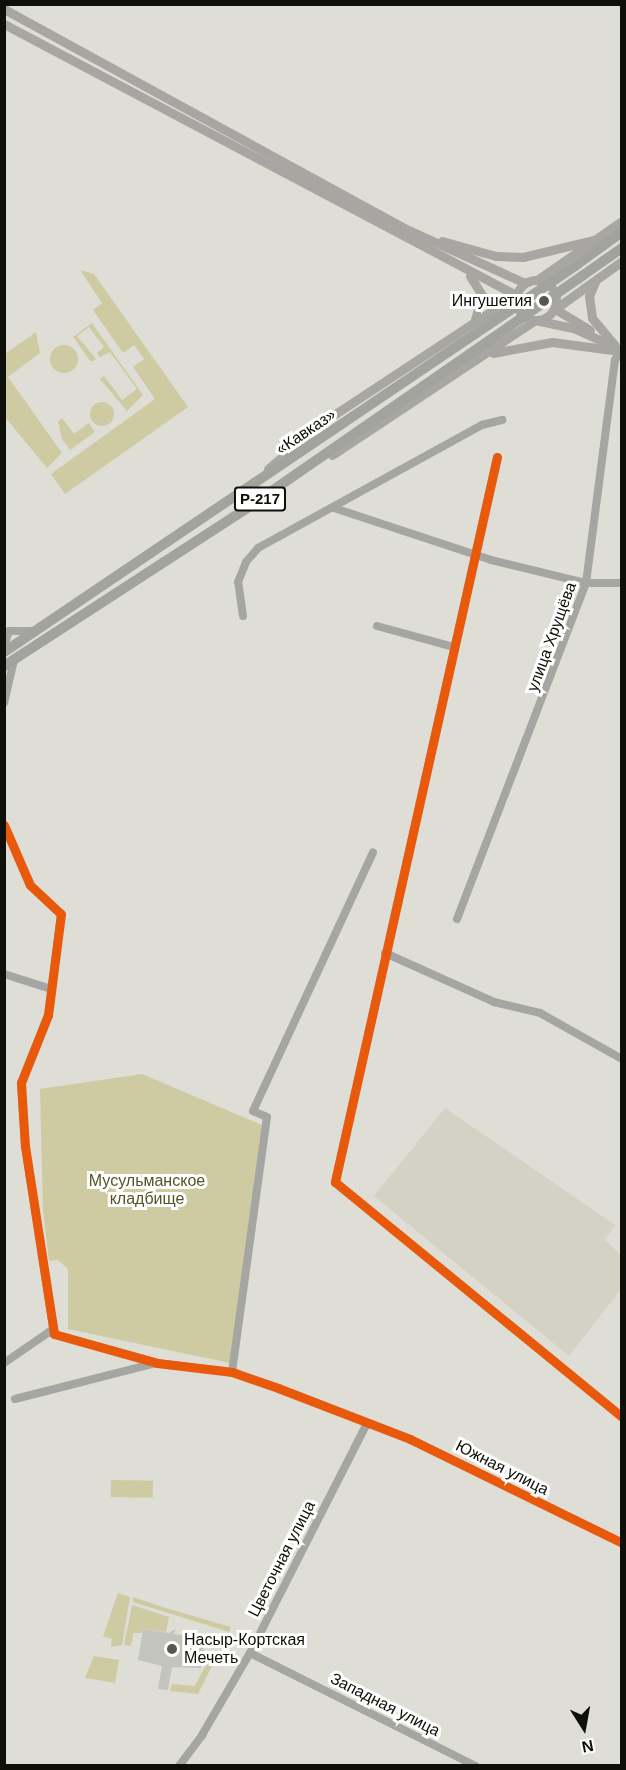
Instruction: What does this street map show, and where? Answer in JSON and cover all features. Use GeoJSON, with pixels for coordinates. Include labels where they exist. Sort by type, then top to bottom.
{"type":"FeatureCollection","features":[{"type":"Feature","properties":{"kind":"highway","name":"«Кавказ»"},"geometry":{"type":"LineString","coordinates":[[4,652],[227,504],[575,266],[621,232]]}},
{"type":"Feature","properties":{"kind":"highway","name":"«Кавказ»"},"geometry":{"type":"LineString","coordinates":[[9,663],[243,510],[621,248]]}},
{"type":"Feature","properties":{"kind":"main road"},"geometry":{"type":"LineString","coordinates":[[4,9],[402,227],[489,270],[525,283],[537,280],[621,221]]}},
{"type":"Feature","properties":{"kind":"main road"},"geometry":{"type":"LineString","coordinates":[[4,24],[469,274],[516,295]]}},
{"type":"Feature","properties":{"kind":"main road"},"geometry":{"type":"LineString","coordinates":[[402,227],[496,256],[550,253],[594,240]]}},
{"type":"Feature","properties":{"kind":"main road"},"geometry":{"type":"LineString","coordinates":[[535,320],[555,309],[621,261]]}},
{"type":"Feature","properties":{"kind":"main road"},"geometry":{"type":"LineString","coordinates":[[469,274],[483,303],[471,325]]}},
{"type":"Feature","properties":{"kind":"main road"},"geometry":{"type":"LineString","coordinates":[[597,278],[589,296],[592,318],[621,352]]}},
{"type":"Feature","properties":{"kind":"main road"},"geometry":{"type":"LineString","coordinates":[[537,280],[554,289],[555,309]]}},
{"type":"Feature","properties":{"kind":"main road"},"geometry":{"type":"LineString","coordinates":[[516,295],[525,283]]}},
{"type":"Feature","properties":{"kind":"main road"},"geometry":{"type":"LineString","coordinates":[[516,295],[521,314],[535,320],[573,328],[609,344]]}},
{"type":"Feature","properties":{"kind":"main road","name":"Р-217"},"geometry":{"type":"LineString","coordinates":[[227,504],[320,424],[516,295]]}},
{"type":"Feature","properties":{"kind":"main road"},"geometry":{"type":"LineString","coordinates":[[555,309],[621,352]]}},
{"type":"Feature","properties":{"kind":"main road","name":"Р-217"},"geometry":{"type":"LineString","coordinates":[[243,510],[487,354],[535,320]]}},
{"type":"Feature","properties":{"kind":"main road","name":"Р-217"},"geometry":{"type":"LineString","coordinates":[[487,354],[552,342],[621,352]]}},
{"type":"Feature","properties":{"kind":"street","name":"улица Хрущёва"},"geometry":{"type":"LineString","coordinates":[[457,920],[586,583],[615,360],[621,352]]}},
{"type":"Feature","properties":{"kind":"street"},"geometry":{"type":"LineString","coordinates":[[243,616],[238,582],[246,562],[258,548],[334,508],[482,424],[502,420]]}},
{"type":"Feature","properties":{"kind":"street"},"geometry":{"type":"LineString","coordinates":[[497,457],[335,1182],[621,1417]]}},
{"type":"Feature","properties":{"kind":"street"},"geometry":{"type":"LineString","coordinates":[[334,508],[474,556],[586,583],[621,584]]}},
{"type":"Feature","properties":{"kind":"street"},"geometry":{"type":"LineString","coordinates":[[377,626],[453,647]]}},
{"type":"Feature","properties":{"kind":"street"},"geometry":{"type":"LineString","coordinates":[[4,648],[9,631],[22,634],[40,628]]}},
{"type":"Feature","properties":{"kind":"street"},"geometry":{"type":"LineString","coordinates":[[4,703],[9,663]]}},
{"type":"Feature","properties":{"kind":"street"},"geometry":{"type":"LineString","coordinates":[[4,825],[25,877],[61,914],[48,1015],[21,1083],[25,1146],[52,1330]]}},
{"type":"Feature","properties":{"kind":"street"},"geometry":{"type":"LineString","coordinates":[[232,1372],[267,1117],[253,1111],[373,853]]}},
{"type":"Feature","properties":{"kind":"street"},"geometry":{"type":"LineString","coordinates":[[385,953],[494,1002],[540,1013],[621,1059]]}},
{"type":"Feature","properties":{"kind":"street"},"geometry":{"type":"LineString","coordinates":[[4,974],[51,989]]}},
{"type":"Feature","properties":{"kind":"street"},"geometry":{"type":"LineString","coordinates":[[52,1330],[157,1363]]}},
{"type":"Feature","properties":{"kind":"street"},"geometry":{"type":"LineString","coordinates":[[4,1363],[52,1330]]}},
{"type":"Feature","properties":{"kind":"street"},"geometry":{"type":"LineString","coordinates":[[15,1399],[157,1363]]}},
{"type":"Feature","properties":{"kind":"street","name":"Южная улица"},"geometry":{"type":"LineString","coordinates":[[157,1363],[232,1372],[410,1438],[621,1543]]}},
{"type":"Feature","properties":{"kind":"street","name":"Цветочная улица"},"geometry":{"type":"LineString","coordinates":[[179,1766],[202,1735],[250,1653],[367,1423]]}},
{"type":"Feature","properties":{"kind":"street","name":"Западная улица"},"geometry":{"type":"LineString","coordinates":[[250,1653],[476,1766]]}},
{"type":"Feature","properties":{"kind":"shaded area"},"geometry":{"type":"Polygon","coordinates":[[[445,1108],[615,1225],[605,1240],[621,1255],[621,1289],[569,1356],[374,1196],[445,1108]]]}},
{"type":"Feature","properties":{"kind":"green space"},"geometry":{"type":"Polygon","coordinates":[[[80,270],[94,274],[188,407],[65,494],[51,474],[155,399],[133,367],[144,359],[134,345],[123,353],[93,310],[102,303],[80,270]]]}},
{"type":"Feature","properties":{"kind":"green space"},"geometry":{"type":"Polygon","coordinates":[[[92,323],[143,395],[127,411],[100,379],[104,376],[122,400],[137,389],[110,352],[100,357],[97,353],[104,347],[89,327],[77,336],[96,359],[91,362],[73,337],[92,323]]]}},
{"type":"Feature","properties":{"kind":"green space"},"geometry":{"type":"Polygon","coordinates":[[[36,332],[40,353],[8,377],[62,453],[47,468],[5,417],[5,354],[36,332]]]}},
{"type":"Feature","properties":{"kind":"green space"},"geometry":{"type":"Polygon","coordinates":[[[64,345],[74,349],[78,359],[74,369],[64,373],[54,369],[50,359],[54,349],[64,345]]]}},
{"type":"Feature","properties":{"kind":"green space"},"geometry":{"type":"Polygon","coordinates":[[[102,402],[107,403],[113,409],[113,419],[107,425],[102,426],[97,425],[91,419],[90,414],[91,409],[97,403],[102,402]]]}},
{"type":"Feature","properties":{"kind":"green space"},"geometry":{"type":"Polygon","coordinates":[[[62,418],[74,434],[89,423],[95,432],[70,450],[62,439],[58,421],[62,418]]]}},
{"type":"Feature","properties":{"kind":"green space","name":"Мусульманское кладбище"},"geometry":{"type":"Polygon","coordinates":[[[142,1074],[262,1125],[230,1363],[68,1329],[68,1269],[58,1260],[49,1261],[43,1211],[40,1089],[142,1074]]]}},
{"type":"Feature","properties":{"kind":"green space"},"geometry":{"type":"Polygon","coordinates":[[[111,1480],[153,1481],[153,1498],[111,1497],[111,1480]]]}},
{"type":"Feature","properties":{"kind":"green space"},"geometry":{"type":"Polygon","coordinates":[[[118,1593],[130,1597],[122,1645],[111,1647],[112,1639],[103,1636],[118,1593]]]}},
{"type":"Feature","properties":{"kind":"green space"},"geometry":{"type":"Polygon","coordinates":[[[133,1597],[231,1627],[229,1632],[133,1602],[133,1597]]]}},
{"type":"Feature","properties":{"kind":"green space"},"geometry":{"type":"Polygon","coordinates":[[[132,1605],[169,1617],[166,1632],[143,1629],[141,1633],[133,1633],[131,1646],[124,1645],[132,1605]]]}},
{"type":"Feature","properties":{"kind":"green space"},"geometry":{"type":"Polygon","coordinates":[[[94,1656],[119,1660],[115,1683],[85,1678],[94,1656]]]}},
{"type":"Feature","properties":{"kind":"green space"},"geometry":{"type":"Polygon","coordinates":[[[216,1658],[198,1694],[170,1691],[172,1684],[195,1686],[209,1659],[216,1658]]]}},
{"type":"Feature","properties":{"kind":"building","name":"Насыр-Кортская Мечеть"},"geometry":{"type":"Polygon","coordinates":[[[143,1629],[169,1633],[175,1629],[174,1634],[205,1638],[201,1668],[172,1667],[168,1690],[158,1689],[162,1666],[138,1660],[143,1629]]]}},
{"type":"Feature","properties":{"kind":"cycle path"},"geometry":{"type":"LineString","coordinates":[[497,457],[335,1182],[622,1417]]}},
{"type":"Feature","properties":{"kind":"cycle path"},"geometry":{"type":"LineString","coordinates":[[4,825],[30,885],[61,914],[48,1015],[21,1083],[25,1146],[54,1334],[157,1363],[232,1372],[278,1388],[410,1439],[622,1543]]}},
{"type":"Feature","properties":{"kind":"place","name":"Ингушетия"},"geometry":{"type":"Point","coordinates":[544,301]}},
{"type":"Feature","properties":{"kind":"place","name":"Насыр-Кортская Мечеть"},"geometry":{"type":"Point","coordinates":[172,1649]}}]}
